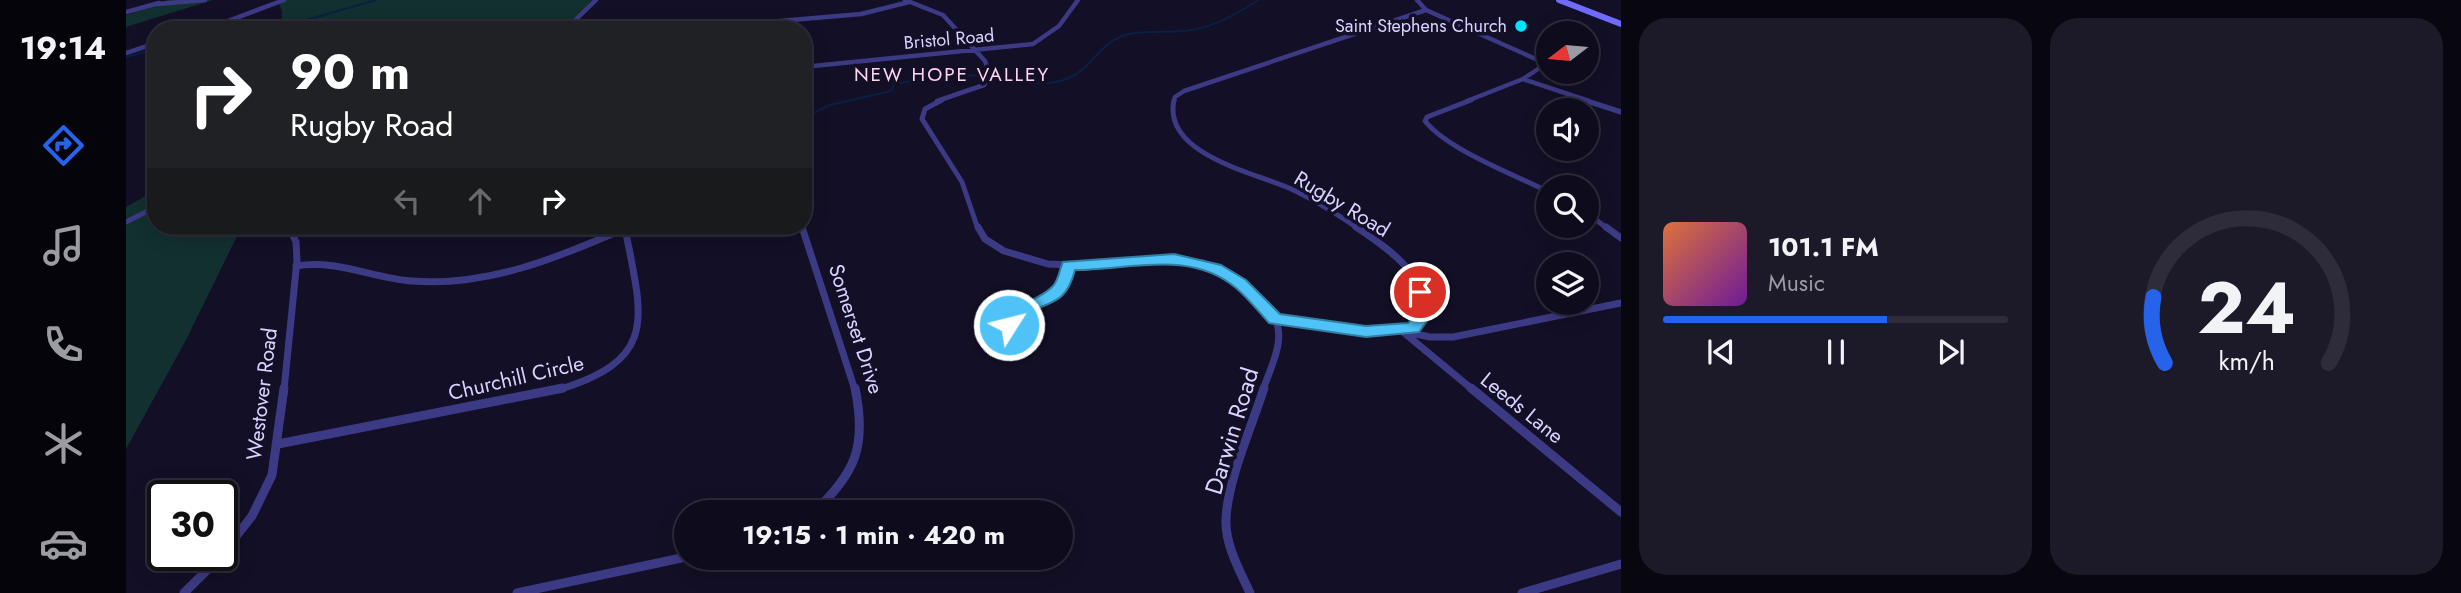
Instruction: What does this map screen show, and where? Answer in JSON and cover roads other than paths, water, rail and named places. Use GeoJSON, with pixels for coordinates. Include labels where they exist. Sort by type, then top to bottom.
{"type":"FeatureCollection","features":[{"type":"Feature","properties":{"kind":"street"},"geometry":{"type":"LineString","coordinates":[[126,12],[159,2],[205,0]]}},
{"type":"Feature","properties":{"kind":"street"},"geometry":{"type":"LineString","coordinates":[[227,21],[281,0]]}},
{"type":"Feature","properties":{"kind":"street"},"geometry":{"type":"LineString","coordinates":[[575,21],[596,0]]}},
{"type":"Feature","properties":{"kind":"street","name":"Bristol Road"},"geometry":{"type":"LineString","coordinates":[[812,65],[1033,44],[1052,33],[1075,8],[1077,0]]}},
{"type":"Feature","properties":{"kind":"street"},"geometry":{"type":"LineString","coordinates":[[1417,0],[1426,10],[1538,60],[1541,67],[1523,79],[1427,117],[1424,123],[1447,140],[1536,185]]}},
{"type":"Feature","properties":{"kind":"street"},"geometry":{"type":"LineString","coordinates":[[1559,0],[1621,24]]}},
{"type":"Feature","properties":{"kind":"street"},"geometry":{"type":"LineString","coordinates":[[780,21],[861,14],[907,1],[948,18],[977,50],[990,71],[987,82],[977,88],[932,103],[925,109],[922,119],[966,189],[978,229],[984,239],[1016,256],[1069,266],[1174,259],[1200,263],[1216,268],[1241,284],[1275,319],[1344,329],[1402,331],[1446,337],[1621,303]]}},
{"type":"Feature","properties":{"kind":"street","name":"Rugby Road"},"geometry":{"type":"LineString","coordinates":[[1402,331],[1418,325],[1423,313],[1418,285],[1406,264],[1307,196],[1204,154],[1190,140],[1173,113],[1172,105],[1175,97],[1184,92],[1426,10]]}},
{"type":"Feature","properties":{"kind":"street"},"geometry":{"type":"LineString","coordinates":[[126,53],[147,46]]}},
{"type":"Feature","properties":{"kind":"street"},"geometry":{"type":"LineString","coordinates":[[1523,79],[1621,112]]}},
{"type":"Feature","properties":{"kind":"street"},"geometry":{"type":"LineString","coordinates":[[126,222],[147,212]]}},
{"type":"Feature","properties":{"kind":"street"},"geometry":{"type":"LineString","coordinates":[[1599,222],[1621,238]]}},
{"type":"Feature","properties":{"kind":"street","name":"Westover Road"},"geometry":{"type":"LineString","coordinates":[[238,534],[264,495],[272,475],[278,444],[296,266],[296,242],[293,235]]}},
{"type":"Feature","properties":{"kind":"street"},"geometry":{"type":"LineString","coordinates":[[296,266],[328,262],[372,275],[411,281],[475,278],[551,259],[608,235]]}},
{"type":"Feature","properties":{"kind":"street","name":"Churchill Circle"},"geometry":{"type":"LineString","coordinates":[[278,444],[547,393],[585,384],[610,371],[628,354],[637,336],[636,287],[628,235]]}},
{"type":"Feature","properties":{"kind":"street","name":"Somerset Drive"},"geometry":{"type":"LineString","coordinates":[[805,235],[854,383],[862,421],[860,442],[848,476],[825,500]]}},
{"type":"Feature","properties":{"kind":"street"},"geometry":{"type":"LineString","coordinates":[[1009,325],[1013,316],[1020,311],[1043,303],[1063,287],[1069,266]]}},
{"type":"Feature","properties":{"kind":"street","name":"Darwin Road"},"geometry":{"type":"LineString","coordinates":[[1250,593],[1239,570],[1226,521],[1230,493],[1279,342],[1279,327],[1275,319]]}},
{"type":"Feature","properties":{"kind":"street","name":"Leeds Lane"},"geometry":{"type":"LineString","coordinates":[[1402,331],[1621,512]]}},
{"type":"Feature","properties":{"kind":"street"},"geometry":{"type":"LineString","coordinates":[[517,593],[674,560]]}},
{"type":"Feature","properties":{"kind":"street"},"geometry":{"type":"LineString","coordinates":[[1522,593],[1621,564]]}},
{"type":"Feature","properties":{"kind":"street","name":"Westover Road"},"geometry":{"type":"LineString","coordinates":[[184,593],[205,571]]}},
{"type":"Feature","properties":{"kind":"waterway"},"geometry":{"type":"LineString","coordinates":[[303,21],[376,0]]}},
{"type":"Feature","properties":{"kind":"waterway"},"geometry":{"type":"LineString","coordinates":[[997,76],[1035,83],[1059,81],[1081,71],[1106,46],[1120,37],[1204,27],[1232,16],[1258,0]]}},
{"type":"Feature","properties":{"kind":"waterway"},"geometry":{"type":"LineString","coordinates":[[126,57],[147,51]]}},
{"type":"Feature","properties":{"kind":"waterway"},"geometry":{"type":"LineString","coordinates":[[812,114],[830,105],[891,91],[894,84],[939,77],[981,75]]}},
{"type":"Feature","properties":{"kind":"place","name":"Saint Stephens Church"},"geometry":{"type":"Point","coordinates":[1521,26]}},
{"type":"Feature","properties":{"kind":"district","name":"NEW HOPE VALLEY"},"geometry":{"type":"Point","coordinates":[952,74]}}]}
